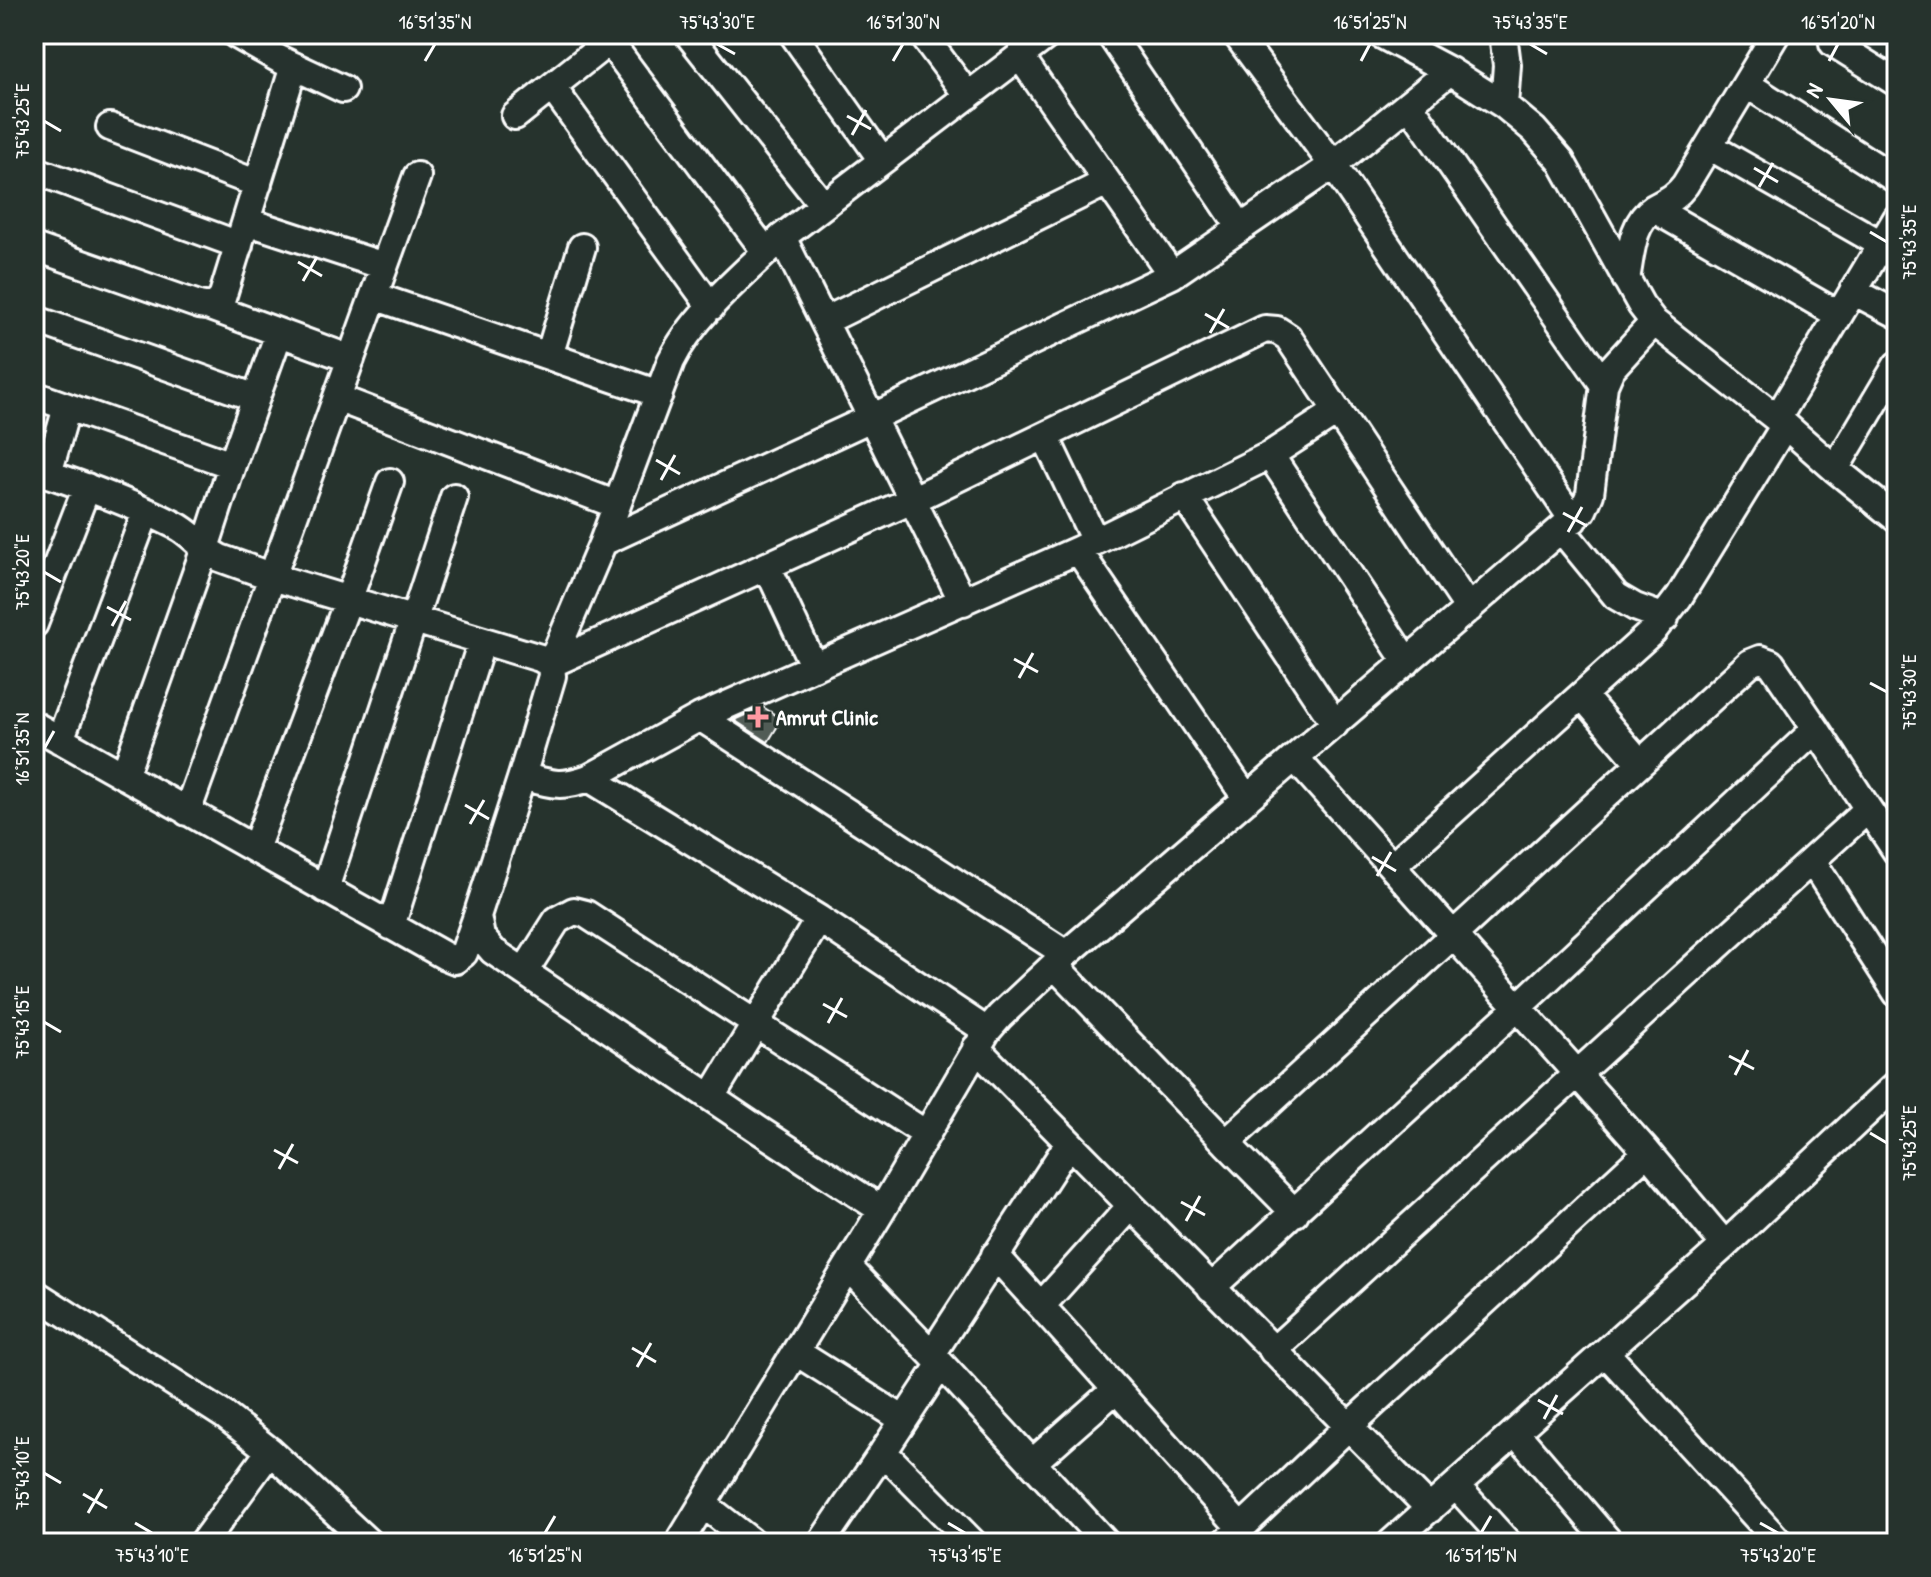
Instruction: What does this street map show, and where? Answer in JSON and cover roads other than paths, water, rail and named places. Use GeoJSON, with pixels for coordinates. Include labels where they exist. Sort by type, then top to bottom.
{"type":"FeatureCollection","features":[{"type":"Feature","properties":{"kind":"street"},"geometry":{"type":"LineString","coordinates":[[235,34],[343,89]]}},
{"type":"Feature","properties":{"kind":"street"},"geometry":{"type":"LineString","coordinates":[[688,34],[823,205]]}},
{"type":"Feature","properties":{"kind":"street"},"geometry":{"type":"LineString","coordinates":[[793,34],[882,160]]}},
{"type":"Feature","properties":{"kind":"street"},"geometry":{"type":"LineString","coordinates":[[922,34],[968,96]]}},
{"type":"Feature","properties":{"kind":"street"},"geometry":{"type":"LineString","coordinates":[[1110,34],[1241,228]]}},
{"type":"Feature","properties":{"kind":"street"},"geometry":{"type":"LineString","coordinates":[[1236,34],[1333,165],[1616,596],[1665,618]]}},
{"type":"Feature","properties":{"kind":"street"},"geometry":{"type":"LineString","coordinates":[[1380,34],[1450,71],[1504,105],[1534,130],[1561,161],[1641,305],[1654,322],[1781,422],[1835,469],[1894,508]]}},
{"type":"Feature","properties":{"kind":"street"},"geometry":{"type":"LineString","coordinates":[[1626,279],[1641,220],[1677,195],[1776,34]]}},
{"type":"Feature","properties":{"kind":"street"},"geometry":{"type":"LineString","coordinates":[[1504,35],[1507,65],[1504,105]]}},
{"type":"Feature","properties":{"kind":"street"},"geometry":{"type":"LineString","coordinates":[[34,725],[455,960],[464,953],[477,916],[552,676],[551,664],[603,542],[679,345],[689,330],[774,244],[1043,36]]}},
{"type":"Feature","properties":{"kind":"street"},"geometry":{"type":"LineString","coordinates":[[1830,37],[1897,83]]}},
{"type":"Feature","properties":{"kind":"street"},"geometry":{"type":"LineString","coordinates":[[515,116],[614,38],[774,244],[825,321],[963,602]]}},
{"type":"Feature","properties":{"kind":"street"},"geometry":{"type":"LineString","coordinates":[[1020,56],[1172,275]]}},
{"type":"Feature","properties":{"kind":"street"},"geometry":{"type":"LineString","coordinates":[[210,307],[217,305],[222,298],[294,66]]}},
{"type":"Feature","properties":{"kind":"street"},"geometry":{"type":"LineString","coordinates":[[603,542],[1172,275],[1333,165],[1450,71]]}},
{"type":"Feature","properties":{"kind":"street"},"geometry":{"type":"LineString","coordinates":[[1746,84],[1897,180]]}},
{"type":"Feature","properties":{"kind":"street"},"geometry":{"type":"LineString","coordinates":[[552,87],[711,307]]}},
{"type":"Feature","properties":{"kind":"street"},"geometry":{"type":"LineString","coordinates":[[1409,104],[1604,385]]}},
{"type":"Feature","properties":{"kind":"street"},"geometry":{"type":"LineString","coordinates":[[110,127],[258,184]]}},
{"type":"Feature","properties":{"kind":"street"},"geometry":{"type":"LineString","coordinates":[[1709,146],[1881,244]]}},
{"type":"Feature","properties":{"kind":"street"},"geometry":{"type":"LineString","coordinates":[[34,170],[242,233],[384,266]]}},
{"type":"Feature","properties":{"kind":"street"},"geometry":{"type":"LineString","coordinates":[[187,812],[417,176]]}},
{"type":"Feature","properties":{"kind":"street"},"geometry":{"type":"LineString","coordinates":[[825,321],[1107,182]]}},
{"type":"Feature","properties":{"kind":"street"},"geometry":{"type":"LineString","coordinates":[[1654,209],[1839,315]]}},
{"type":"Feature","properties":{"kind":"street"},"geometry":{"type":"LineString","coordinates":[[1392,866],[1665,618],[1688,584],[1897,218]]}},
{"type":"Feature","properties":{"kind":"street"},"geometry":{"type":"LineString","coordinates":[[34,247],[351,359]]}},
{"type":"Feature","properties":{"kind":"street"},"geometry":{"type":"LineString","coordinates":[[549,356],[582,247]]}},
{"type":"Feature","properties":{"kind":"street"},"geometry":{"type":"LineString","coordinates":[[1853,291],[1897,314]]}},
{"type":"Feature","properties":{"kind":"street"},"geometry":{"type":"LineString","coordinates":[[374,296],[659,394]]}},
{"type":"Feature","properties":{"kind":"street"},"geometry":{"type":"LineString","coordinates":[[34,319],[256,398]]}},
{"type":"Feature","properties":{"kind":"street"},"geometry":{"type":"LineString","coordinates":[[679,1543],[848,1267],[981,1040],[1000,1016],[1060,959],[1583,510],[1590,494],[1604,385],[1611,369],[1654,322]]}},
{"type":"Feature","properties":{"kind":"street"},"geometry":{"type":"LineString","coordinates":[[551,664],[912,500],[1265,329],[1277,330],[1288,337],[1469,609]]}},
{"type":"Feature","properties":{"kind":"street"},"geometry":{"type":"LineString","coordinates":[[124,776],[279,333]]}},
{"type":"Feature","properties":{"kind":"street"},"geometry":{"type":"LineString","coordinates":[[1835,469],[1890,392],[1897,365]]}},
{"type":"Feature","properties":{"kind":"street"},"geometry":{"type":"LineString","coordinates":[[34,395],[232,465]]}},
{"type":"Feature","properties":{"kind":"street"},"geometry":{"type":"LineString","coordinates":[[337,398],[617,505]]}},
{"type":"Feature","properties":{"kind":"street"},"geometry":{"type":"LineString","coordinates":[[67,407],[41,471],[87,487],[183,529],[220,558],[551,664]]}},
{"type":"Feature","properties":{"kind":"street"},"geometry":{"type":"LineString","coordinates":[[522,776],[571,785],[589,778],[700,717],[1087,545],[1270,455],[1338,411]]}},
{"type":"Feature","properties":{"kind":"street"},"geometry":{"type":"LineString","coordinates":[[1045,436],[1087,545],[1247,799]]}},
{"type":"Feature","properties":{"kind":"street"},"geometry":{"type":"LineString","coordinates":[[1270,455],[1407,662]]}},
{"type":"Feature","properties":{"kind":"street"},"geometry":{"type":"LineString","coordinates":[[255,849],[390,482]]}},
{"type":"Feature","properties":{"kind":"street"},"geometry":{"type":"LineString","coordinates":[[34,624],[87,487]]}},
{"type":"Feature","properties":{"kind":"street"},"geometry":{"type":"LineString","coordinates":[[1184,496],[1335,724]]}},
{"type":"Feature","properties":{"kind":"street"},"geometry":{"type":"LineString","coordinates":[[325,889],[454,497]]}},
{"type":"Feature","properties":{"kind":"street"},"geometry":{"type":"LineString","coordinates":[[60,740],[146,512]]}},
{"type":"Feature","properties":{"kind":"street"},"geometry":{"type":"LineString","coordinates":[[767,566],[814,667]]}},
{"type":"Feature","properties":{"kind":"street"},"geometry":{"type":"LineString","coordinates":[[391,926],[482,641]]}},
{"type":"Feature","properties":{"kind":"street"},"geometry":{"type":"LineString","coordinates":[[1226,1143],[1750,663],[1760,659],[1771,663],[1897,852]]}},
{"type":"Feature","properties":{"kind":"street"},"geometry":{"type":"LineString","coordinates":[[1582,695],[1640,763]]}},
{"type":"Feature","properties":{"kind":"street"},"geometry":{"type":"LineString","coordinates":[[700,717],[1060,959],[1226,1143],[1295,1213]]}},
{"type":"Feature","properties":{"kind":"street"},"geometry":{"type":"LineString","coordinates":[[1211,1288],[1816,729]]}},
{"type":"Feature","properties":{"kind":"street"},"geometry":{"type":"LineString","coordinates":[[1295,758],[1647,1152],[1725,1245]]}},
{"type":"Feature","properties":{"kind":"street"},"geometry":{"type":"LineString","coordinates":[[589,778],[819,919],[981,1040],[1069,1143],[1430,1509]]}},
{"type":"Feature","properties":{"kind":"street"},"geometry":{"type":"LineString","coordinates":[[1273,1351],[1868,809]]}},
{"type":"Feature","properties":{"kind":"street"},"geometry":{"type":"LineString","coordinates":[[1812,861],[1897,993]]}},
{"type":"Feature","properties":{"kind":"street"},"geometry":{"type":"LineString","coordinates":[[524,972],[557,920],[574,911],[586,914],[926,1134]]}},
{"type":"Feature","properties":{"kind":"street"},"geometry":{"type":"LineString","coordinates":[[477,916],[481,937],[493,951],[882,1210]]}},
{"type":"Feature","properties":{"kind":"street"},"geometry":{"type":"LineString","coordinates":[[711,1097],[819,919]]}},
{"type":"Feature","properties":{"kind":"street"},"geometry":{"type":"LineString","coordinates":[[1391,1543],[1725,1245],[1897,1084]]}},
{"type":"Feature","properties":{"kind":"street"},"geometry":{"type":"LineString","coordinates":[[821,1543],[904,1420],[995,1255],[1069,1143]]}},
{"type":"Feature","properties":{"kind":"street"},"geometry":{"type":"LineString","coordinates":[[995,1255],[1116,1389],[1233,1536],[1647,1152]]}},
{"type":"Feature","properties":{"kind":"street"},"geometry":{"type":"LineString","coordinates":[[1041,1306],[1131,1206]]}},
{"type":"Feature","properties":{"kind":"street"},"geometry":{"type":"LineString","coordinates":[[848,1267],[1106,1543]]}},
{"type":"Feature","properties":{"kind":"street"},"geometry":{"type":"LineString","coordinates":[[34,1293],[224,1415],[270,1451],[369,1543]]}},
{"type":"Feature","properties":{"kind":"street"},"geometry":{"type":"LineString","coordinates":[[796,1352],[904,1420]]}},
{"type":"Feature","properties":{"kind":"street"},"geometry":{"type":"LineString","coordinates":[[1605,1352],[1780,1543]]}},
{"type":"Feature","properties":{"kind":"street"},"geometry":{"type":"LineString","coordinates":[[1032,1463],[1116,1389]]}},
{"type":"Feature","properties":{"kind":"street"},"geometry":{"type":"LineString","coordinates":[[1516,1433],[1610,1543]]}},
{"type":"Feature","properties":{"kind":"street"},"geometry":{"type":"LineString","coordinates":[[214,1539],[270,1451]]}},
{"type":"Feature","properties":{"kind":"street"},"geometry":{"type":"LineString","coordinates":[[883,1452],[965,1540]]}},
{"type":"Feature","properties":{"kind":"street"},"geometry":{"type":"LineString","coordinates":[[1456,1486],[1508,1543]]}},
{"type":"Feature","properties":{"kind":"street"},"geometry":{"type":"LineString","coordinates":[[703,1504],[753,1543]]}},
{"type":"Feature","properties":{"kind":"place","name":"Amrut Clinic"},"geometry":{"type":"Point","coordinates":[758,717]}}]}
